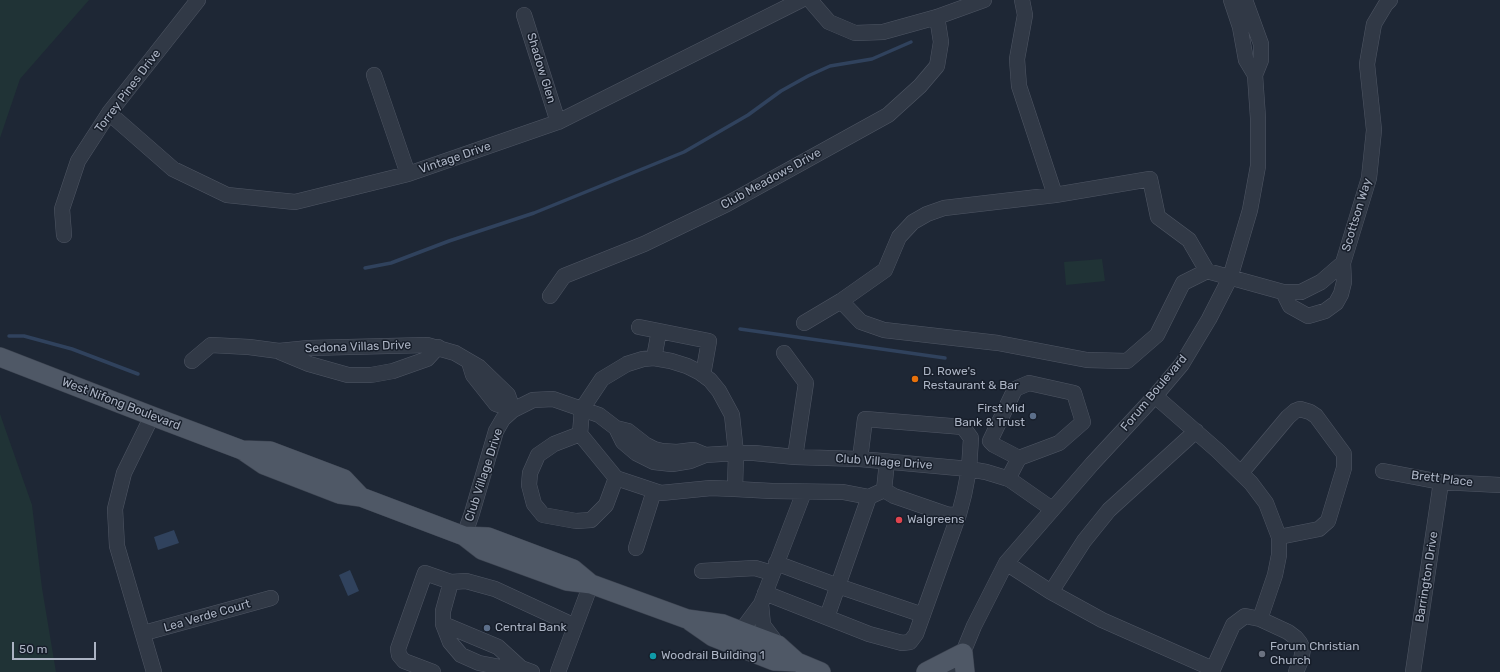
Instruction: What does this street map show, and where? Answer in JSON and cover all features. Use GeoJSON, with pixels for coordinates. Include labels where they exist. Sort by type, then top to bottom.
{"type":"FeatureCollection","features":[{"type":"Feature","properties":{"kind":"main road","name":"West Nifong Boulevard"},"geometry":{"type":"LineString","coordinates":[[0,357],[242,450],[264,465],[339,494],[361,497],[464,536],[488,537],[573,569],[591,584],[687,618],[723,624],[741,630],[778,645],[797,662],[821,672]]}},
{"type":"Feature","properties":{"kind":"main road","name":"West Nifong Boulevard"},"geometry":{"type":"LineString","coordinates":[[687,618],[712,637],[774,661],[797,662]]}},
{"type":"Feature","properties":{"kind":"main road"},"geometry":{"type":"LineString","coordinates":[[926,672],[962,653],[965,672]]}},
{"type":"Feature","properties":{"kind":"street","name":"Torrey Pines Drive"},"geometry":{"type":"LineString","coordinates":[[64,235],[62,210],[78,161],[109,113],[198,0]]}},
{"type":"Feature","properties":{"kind":"street","name":"Vintage Drive"},"geometry":{"type":"LineString","coordinates":[[109,113],[173,169],[227,195],[295,202],[408,174],[558,122],[800,0]]}},
{"type":"Feature","properties":{"kind":"street"},"geometry":{"type":"LineString","coordinates":[[810,0],[829,22],[855,33],[883,32],[937,17],[984,0]]}},
{"type":"Feature","properties":{"kind":"street"},"geometry":{"type":"LineString","coordinates":[[1022,0],[1025,15],[1017,59],[1019,86],[1055,195]]}},
{"type":"Feature","properties":{"kind":"street","name":"Forum Boulevard"},"geometry":{"type":"LineString","coordinates":[[1231,0],[1240,28],[1246,60],[1255,75]]}},
{"type":"Feature","properties":{"kind":"street","name":"Forum Boulevard"},"geometry":{"type":"LineString","coordinates":[[955,672],[988,596],[1006,563],[1052,509],[1155,396],[1182,364],[1209,319],[1230,278],[1250,210],[1258,166],[1258,118],[1255,75],[1261,60],[1261,44],[1245,0]]}},
{"type":"Feature","properties":{"kind":"street","name":"Scottson Way"},"geometry":{"type":"LineString","coordinates":[[1207,271],[1283,292],[1301,292],[1321,282],[1343,263],[1369,178],[1374,130],[1366,64],[1370,41],[1374,24],[1390,0]]}},
{"type":"Feature","properties":{"kind":"street","name":"Shadow Glen"},"geometry":{"type":"LineString","coordinates":[[524,15],[558,122]]}},
{"type":"Feature","properties":{"kind":"street","name":"Club Meadows Drive"},"geometry":{"type":"LineString","coordinates":[[550,296],[564,276],[644,244],[727,204],[888,115],[920,86],[937,66],[941,42],[937,17]]}},
{"type":"Feature","properties":{"kind":"street"},"geometry":{"type":"LineString","coordinates":[[374,75],[408,174]]}},
{"type":"Feature","properties":{"kind":"street"},"geometry":{"type":"LineString","coordinates":[[804,323],[841,301],[885,270],[900,237],[913,222],[927,214],[944,208],[1055,195],[1150,179],[1158,217],[1189,240],[1207,271],[1183,283],[1157,335],[1127,361],[1087,360],[998,343],[884,330],[861,322],[841,301]]}},
{"type":"Feature","properties":{"kind":"street"},"geometry":{"type":"LineString","coordinates":[[1283,292],[1290,306],[1308,316],[1325,312],[1336,303],[1341,294],[1344,282],[1343,263]]}},
{"type":"Feature","properties":{"kind":"street"},"geometry":{"type":"LineString","coordinates":[[639,327],[708,341],[703,375]]}},
{"type":"Feature","properties":{"kind":"street"},"geometry":{"type":"LineString","coordinates":[[654,358],[659,331]]}},
{"type":"Feature","properties":{"kind":"street","name":"Sedona Villas Drive"},"geometry":{"type":"LineString","coordinates":[[192,361],[211,345],[249,347],[279,351],[309,348],[427,344],[455,353],[479,367],[508,395],[513,410]]}},
{"type":"Feature","properties":{"kind":"street","name":"Sedona Villas Drive"},"geometry":{"type":"LineString","coordinates":[[279,351],[309,364],[348,375],[371,375],[393,371],[426,358],[438,347]]}},
{"type":"Feature","properties":{"kind":"street"},"geometry":{"type":"LineString","coordinates":[[784,353],[806,383],[795,457]]}},
{"type":"Feature","properties":{"kind":"street"},"geometry":{"type":"LineString","coordinates":[[735,489],[736,453],[732,415],[719,391],[703,375],[687,366],[654,358],[643,359],[627,364],[613,371],[602,379],[582,409],[580,434],[616,478],[661,493],[711,488],[804,492],[843,492],[869,497],[884,490]]}},
{"type":"Feature","properties":{"kind":"street"},"geometry":{"type":"LineString","coordinates":[[990,441],[1014,389],[1029,384],[1074,393],[1083,422],[1059,443],[1019,458],[1008,479]]}},
{"type":"Feature","properties":{"kind":"street"},"geometry":{"type":"LineString","coordinates":[[1155,396],[1196,431],[1241,473],[1251,483],[1266,503],[1279,537],[1279,555],[1260,618]]}},
{"type":"Feature","properties":{"kind":"street","name":"Club Village Drive"},"geometry":{"type":"LineString","coordinates":[[464,536],[496,430],[503,419],[513,410],[533,400],[543,399],[553,399],[599,415],[616,428],[623,442],[636,453],[654,462],[672,464],[690,461],[705,455],[736,453],[860,459],[969,469],[986,472],[1008,479],[1052,509]]}},
{"type":"Feature","properties":{"kind":"street"},"geometry":{"type":"LineString","coordinates":[[1241,473],[1288,417],[1295,410],[1300,409],[1310,412],[1316,416],[1344,454],[1344,468],[1328,521],[1319,529],[1279,537]]}},
{"type":"Feature","properties":{"kind":"street"},"geometry":{"type":"LineString","coordinates":[[152,416],[124,474],[115,509],[117,546],[144,633],[154,672]]}},
{"type":"Feature","properties":{"kind":"street"},"geometry":{"type":"LineString","coordinates":[[763,598],[827,617],[869,634],[902,643],[910,642],[916,634],[959,514],[969,469],[971,438],[963,427],[864,419],[860,459]]}},
{"type":"Feature","properties":{"kind":"street"},"geometry":{"type":"LineString","coordinates":[[1051,592],[1084,541],[1109,510],[1196,431]]}},
{"type":"Feature","properties":{"kind":"street"},"geometry":{"type":"LineString","coordinates":[[580,434],[554,444],[538,455],[530,473],[529,485],[534,504],[543,515],[576,521],[591,520],[606,504],[616,478]]}},
{"type":"Feature","properties":{"kind":"street"},"geometry":{"type":"LineString","coordinates":[[971,438],[990,441],[994,445],[1019,458]]}},
{"type":"Feature","properties":{"kind":"street"},"geometry":{"type":"LineString","coordinates":[[884,490],[887,462]]}},
{"type":"Feature","properties":{"kind":"street","name":"Brett Place"},"geometry":{"type":"LineString","coordinates":[[1383,471],[1442,482],[1500,485]]}},
{"type":"Feature","properties":{"kind":"street","name":"Barrington Drive"},"geometry":{"type":"LineString","coordinates":[[1413,672],[1442,482]]}},
{"type":"Feature","properties":{"kind":"street"},"geometry":{"type":"LineString","coordinates":[[884,490],[894,496],[949,515],[959,514]]}},
{"type":"Feature","properties":{"kind":"street"},"geometry":{"type":"LineString","coordinates":[[636,548],[654,491]]}},
{"type":"Feature","properties":{"kind":"street"},"geometry":{"type":"LineString","coordinates":[[741,630],[763,598],[804,492]]}},
{"type":"Feature","properties":{"kind":"street"},"geometry":{"type":"LineString","coordinates":[[827,617],[869,497]]}},
{"type":"Feature","properties":{"kind":"street"},"geometry":{"type":"LineString","coordinates":[[1006,563],[1051,592],[1102,620],[1213,668],[1233,625],[1245,616],[1260,618],[1288,632],[1300,643],[1303,649],[1301,660],[1296,672]]}},
{"type":"Feature","properties":{"kind":"street"},"geometry":{"type":"LineString","coordinates":[[702,571],[774,568],[838,586],[923,615]]}},
{"type":"Feature","properties":{"kind":"street"},"geometry":{"type":"LineString","coordinates":[[433,672],[404,661],[399,654],[398,649],[425,573],[451,582],[466,581],[495,589],[575,626]]}},
{"type":"Feature","properties":{"kind":"street"},"geometry":{"type":"LineString","coordinates":[[451,582],[443,611],[443,624],[450,642],[461,655],[479,662],[500,667],[526,670]]}},
{"type":"Feature","properties":{"kind":"street"},"geometry":{"type":"LineString","coordinates":[[558,672],[591,584]]}},
{"type":"Feature","properties":{"kind":"street","name":"Lea Verde Court"},"geometry":{"type":"LineString","coordinates":[[144,633],[271,598]]}},
{"type":"Feature","properties":{"kind":"street"},"geometry":{"type":"LineString","coordinates":[[763,598],[763,625],[778,645]]}},
{"type":"Feature","properties":{"kind":"street"},"geometry":{"type":"LineString","coordinates":[[443,624],[498,647],[526,670]]}},
{"type":"Feature","properties":{"kind":"green space"},"geometry":{"type":"Polygon","coordinates":[[[0,0],[89,0],[20,79],[0,138],[0,0]]]}},
{"type":"Feature","properties":{"kind":"green space"},"geometry":{"type":"Polygon","coordinates":[[[1102,259],[1105,281],[1066,285],[1064,262],[1102,259]]]}},
{"type":"Feature","properties":{"kind":"green space"},"geometry":{"type":"Polygon","coordinates":[[[0,414],[32,505],[42,588],[56,672],[0,672],[0,414]]]}},
{"type":"Feature","properties":{"kind":"water"},"geometry":{"type":"Polygon","coordinates":[[[174,530],[179,543],[158,550],[154,537],[174,530]]]}},
{"type":"Feature","properties":{"kind":"water"},"geometry":{"type":"Polygon","coordinates":[[[350,570],[359,591],[348,596],[339,575],[350,570]]]}},
{"type":"Feature","properties":{"kind":"waterway"},"geometry":{"type":"LineString","coordinates":[[365,268],[391,263],[449,241],[534,213],[684,152],[748,115],[781,91],[808,76],[830,66],[872,59],[911,42]]}},
{"type":"Feature","properties":{"kind":"waterway"},"geometry":{"type":"LineString","coordinates":[[740,329],[945,358]]}},
{"type":"Feature","properties":{"kind":"waterway"},"geometry":{"type":"LineString","coordinates":[[9,336],[24,336],[72,349],[138,374]]}},
{"type":"Feature","properties":{"kind":"place","name":"D. Rowe's Restaurant & Bar"},"geometry":{"type":"Point","coordinates":[915,379]}},
{"type":"Feature","properties":{"kind":"place","name":"First Mid Bank & Trust"},"geometry":{"type":"Point","coordinates":[1033,416]}},
{"type":"Feature","properties":{"kind":"place","name":"Walgreens"},"geometry":{"type":"Point","coordinates":[899,520]}},
{"type":"Feature","properties":{"kind":"place","name":"Central Bank"},"geometry":{"type":"Point","coordinates":[487,628]}},
{"type":"Feature","properties":{"kind":"place","name":"Forum Christian Church"},"geometry":{"type":"Point","coordinates":[1262,654]}},
{"type":"Feature","properties":{"kind":"place","name":"Woodrail Building 1"},"geometry":{"type":"Point","coordinates":[653,656]}}]}
